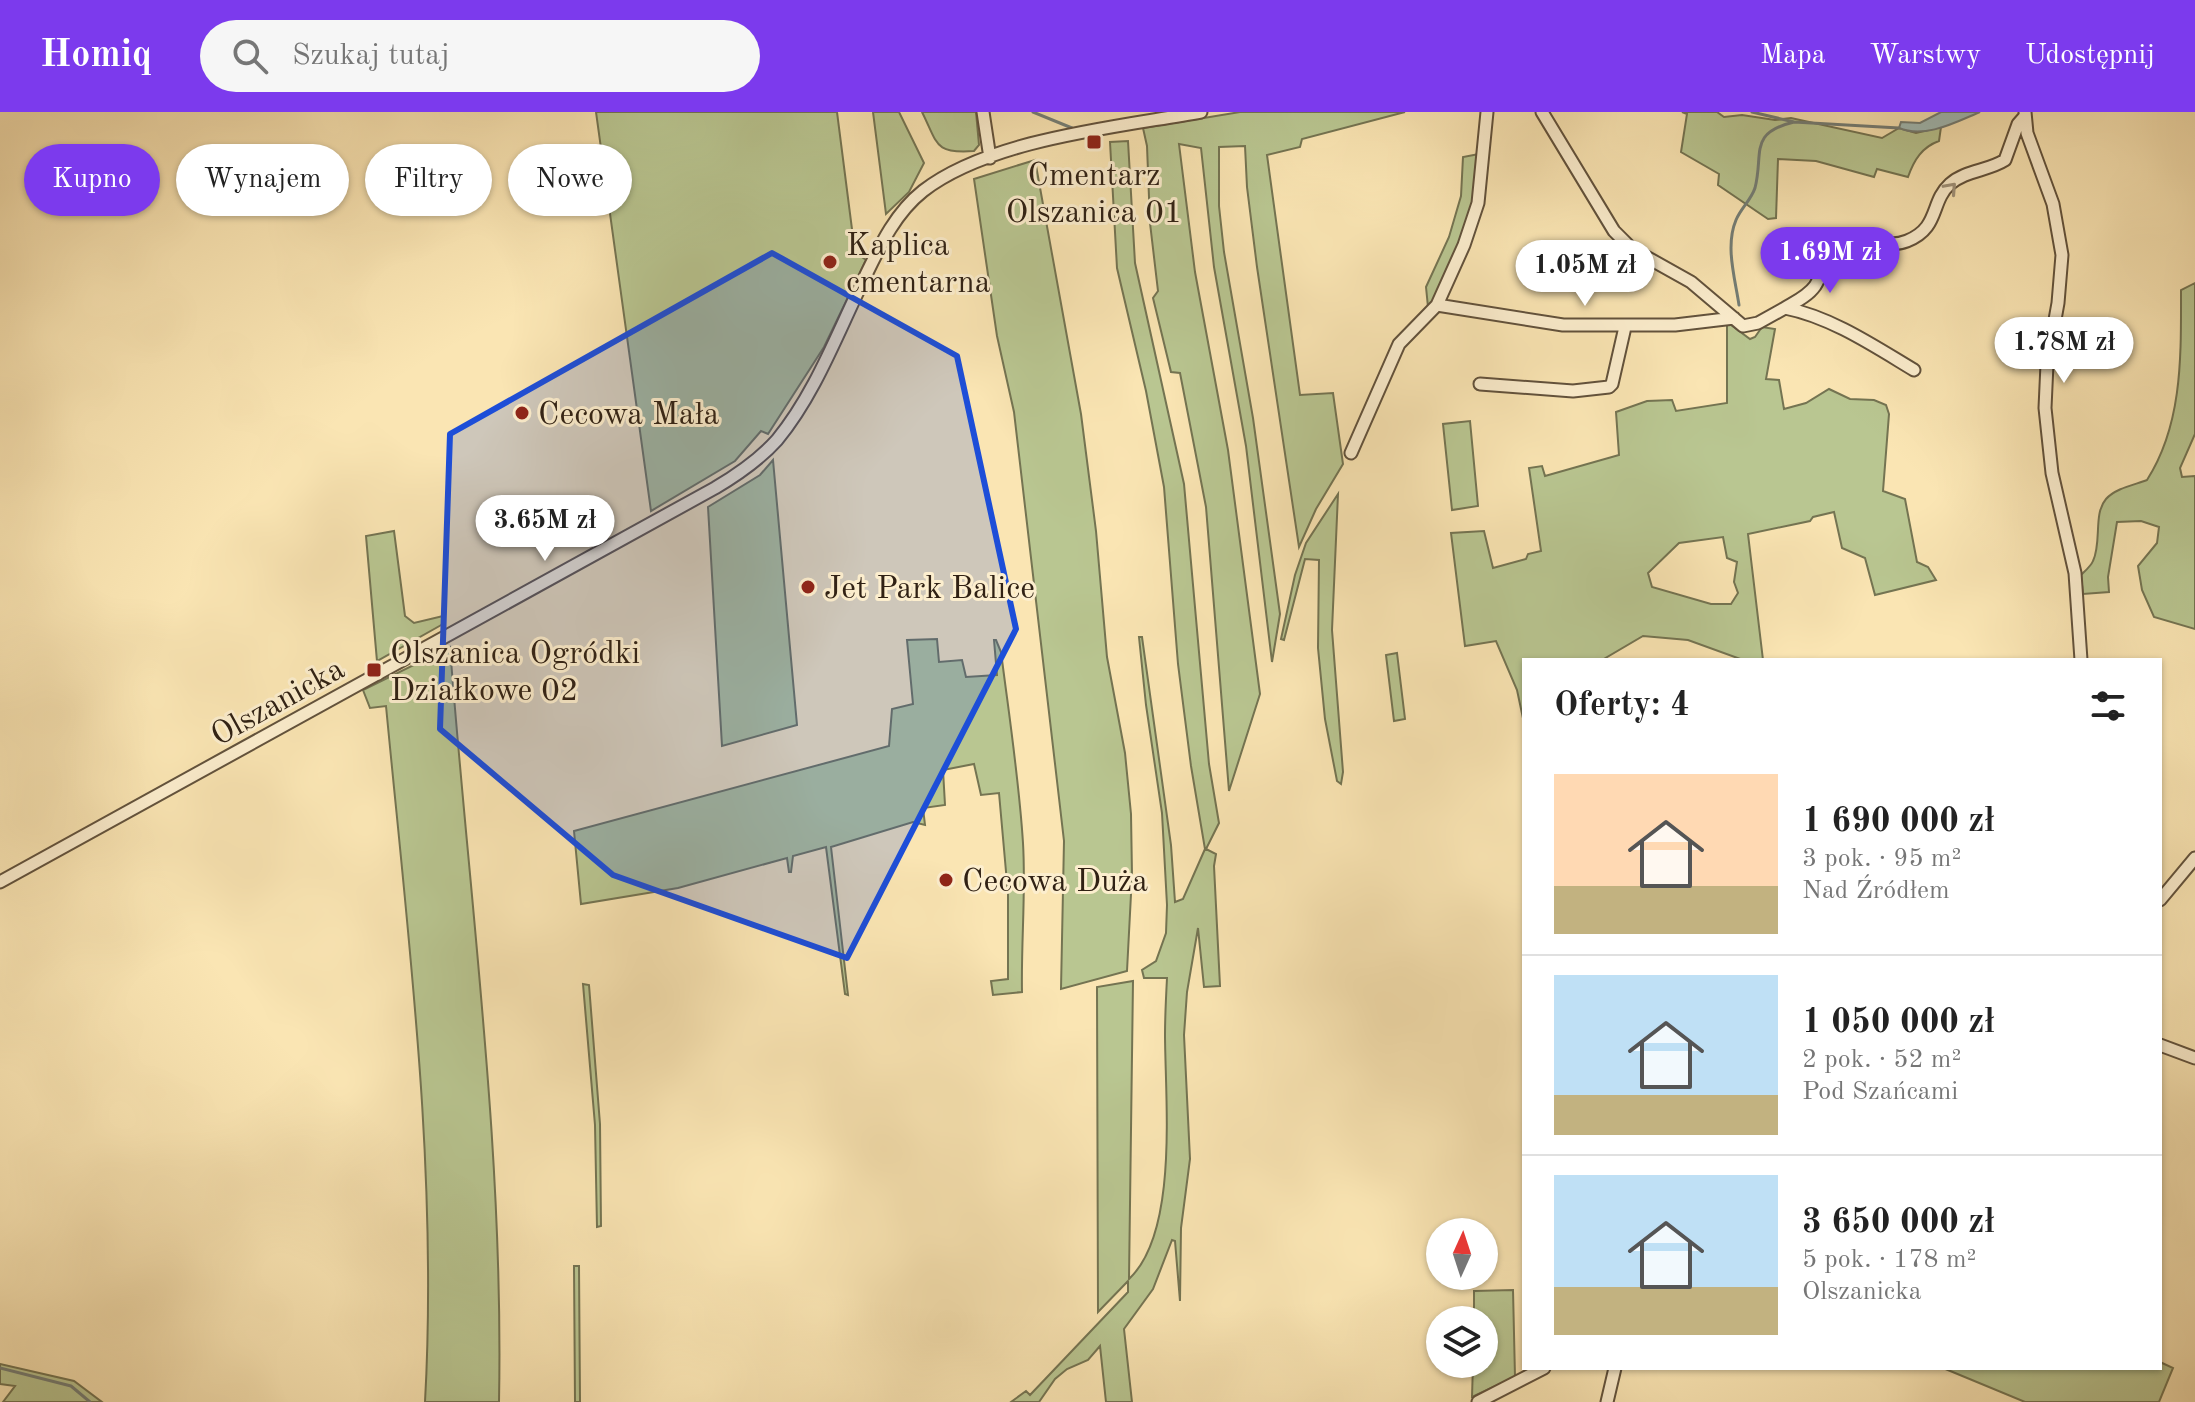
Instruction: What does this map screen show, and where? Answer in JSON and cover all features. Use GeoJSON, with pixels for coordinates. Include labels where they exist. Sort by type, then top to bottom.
{"type":"FeatureCollection","features":[{"type":"Feature","properties":{"kind":"street"},"geometry":{"type":"LineString","coordinates":[[983,112],[990,158]]}},
{"type":"Feature","properties":{"kind":"street","name":"Olszanicka"},"geometry":{"type":"LineString","coordinates":[[0,882],[619,542],[742,471],[776,440],[796,413],[879,248],[901,213],[935,183],[990,158],[1058,139],[1201,112]]}},
{"type":"Feature","properties":{"kind":"street"},"geometry":{"type":"LineString","coordinates":[[1351,453],[1399,344],[1437,305],[1464,245],[1478,203],[1487,112]]}},
{"type":"Feature","properties":{"kind":"street"},"geometry":{"type":"LineString","coordinates":[[1542,112],[1614,231],[1632,249],[1691,282],[1743,326],[1758,323],[1812,290],[1828,256],[1846,244],[1859,240],[1889,244],[1908,241],[1932,222],[1949,185],[1968,173],[2002,163],[2010,152],[2018,124],[2025,114]]}},
{"type":"Feature","properties":{"kind":"street"},"geometry":{"type":"LineString","coordinates":[[2025,114],[2027,133],[2053,204],[2062,255],[2058,303],[2047,364],[2045,408],[2052,473],[2075,573],[2081,658]]}},
{"type":"Feature","properties":{"kind":"street"},"geometry":{"type":"LineString","coordinates":[[1437,305],[1563,325],[1675,325],[1734,318]]}},
{"type":"Feature","properties":{"kind":"street"},"geometry":{"type":"LineString","coordinates":[[1785,308],[1819,317],[1914,370]]}},
{"type":"Feature","properties":{"kind":"street"},"geometry":{"type":"LineString","coordinates":[[1480,384],[1573,391],[1609,387],[1625,327]]}},
{"type":"Feature","properties":{"kind":"street"},"geometry":{"type":"LineString","coordinates":[[2162,898],[2195,858]]}},
{"type":"Feature","properties":{"kind":"street"},"geometry":{"type":"LineString","coordinates":[[2162,1046],[2195,1058]]}},
{"type":"Feature","properties":{"kind":"street"},"geometry":{"type":"LineString","coordinates":[[1478,1402],[1540,1370]]}},
{"type":"Feature","properties":{"kind":"street"},"geometry":{"type":"LineString","coordinates":[[1607,1402],[1615,1370]]}},
{"type":"Feature","properties":{"kind":"highlighted area"},"geometry":{"type":"Polygon","coordinates":[[[772,253],[957,356],[1016,629],[847,958],[613,875],[440,729],[450,434],[772,253]]]}},
{"type":"Feature","properties":{"kind":"green space"},"geometry":{"type":"Polygon","coordinates":[[[596,112],[837,112],[853,237],[851,249],[866,260],[824,347],[768,434],[761,431],[735,461],[651,511],[610,216],[632,216],[632,144],[600,144],[596,112]]]}},
{"type":"Feature","properties":{"kind":"green space"},"geometry":{"type":"Polygon","coordinates":[[[873,112],[899,112],[924,163],[909,192],[886,214],[873,112]]]}},
{"type":"Feature","properties":{"kind":"green space"},"geometry":{"type":"Polygon","coordinates":[[[922,112],[976,112],[979,145],[974,151],[944,148],[935,139],[922,112]]]}},
{"type":"Feature","properties":{"kind":"green space"},"geometry":{"type":"Polygon","coordinates":[[[1240,112],[1405,112],[1302,139],[1300,147],[1267,155],[1300,395],[1333,393],[1343,464],[1316,509],[1299,547],[1257,267],[1245,146],[1219,147],[1219,206],[1224,252],[1253,418],[1280,614],[1272,662],[1246,446],[1214,267],[1201,148],[1179,144],[1195,272],[1228,450],[1260,694],[1229,791],[1206,507],[1180,373],[1171,372],[1153,298],[1158,291],[1143,128],[1240,112]]]}},
{"type":"Feature","properties":{"kind":"green space"},"geometry":{"type":"Polygon","coordinates":[[[1682,112],[1717,112],[1724,117],[1742,115],[1775,120],[1791,118],[1882,138],[1899,128],[1916,133],[1941,127],[1939,141],[1919,155],[1908,177],[1877,169],[1874,177],[1816,161],[1778,159],[1776,218],[1768,219],[1718,185],[1719,174],[1681,152],[1687,114],[1682,112]]]}},
{"type":"Feature","properties":{"kind":"green space"},"geometry":{"type":"Polygon","coordinates":[[[1128,141],[1135,263],[1184,484],[1209,764],[1219,823],[1206,849],[1216,854],[1220,986],[1204,987],[1198,928],[1187,992],[1184,1035],[1190,1159],[1181,1228],[1180,1301],[1175,1241],[1172,1240],[1153,1289],[1124,1329],[1132,1402],[1106,1402],[1100,1346],[1088,1360],[1067,1369],[1055,1379],[1039,1402],[1011,1402],[1026,1391],[1030,1395],[1128,1292],[1128,1281],[1098,1312],[1097,987],[1133,981],[1129,1279],[1145,1258],[1156,1230],[1162,1198],[1167,1128],[1167,978],[1144,978],[1142,970],[1156,961],[1166,933],[1167,905],[1162,813],[1139,637],[1142,637],[1171,845],[1175,902],[1183,899],[1205,849],[1178,664],[1164,487],[1146,391],[1117,268],[1110,142],[1128,141]]]}},
{"type":"Feature","properties":{"kind":"green space"},"geometry":{"type":"Polygon","coordinates":[[[1479,154],[1482,199],[1443,303],[1428,307],[1426,287],[1449,237],[1461,196],[1463,157],[1479,154]]]}},
{"type":"Feature","properties":{"kind":"green space"},"geometry":{"type":"Polygon","coordinates":[[[1035,160],[1081,414],[1096,531],[1107,657],[1125,753],[1131,814],[1132,875],[1127,971],[1061,989],[1064,841],[1014,412],[997,336],[974,179],[1035,160]]]}},
{"type":"Feature","properties":{"kind":"green space"},"geometry":{"type":"Polygon","coordinates":[[[2195,283],[2195,434],[2180,468],[2182,477],[2195,476],[2195,629],[2154,617],[2142,590],[2138,566],[2157,543],[2159,527],[2141,521],[2117,522],[2108,577],[2109,592],[2083,594],[2081,575],[2091,565],[2096,553],[2102,505],[2120,489],[2147,480],[2168,436],[2178,388],[2181,290],[2195,283]]]}},
{"type":"Feature","properties":{"kind":"green space"},"geometry":{"type":"Polygon","coordinates":[[[1727,322],[1750,339],[1762,327],[1775,329],[1766,379],[1779,380],[1784,409],[1806,403],[1829,389],[1850,399],[1874,400],[1886,405],[1889,414],[1883,491],[1905,499],[1917,562],[1928,567],[1936,580],[1875,595],[1865,558],[1842,548],[1834,512],[1813,517],[1810,521],[1748,534],[1763,658],[1738,658],[1688,640],[1643,636],[1605,658],[1522,658],[1522,714],[1517,690],[1496,641],[1465,646],[1451,533],[1484,531],[1493,568],[1526,559],[1528,554],[1541,551],[1529,468],[1542,466],[1545,476],[1619,455],[1616,412],[1647,401],[1672,400],[1676,411],[1727,403],[1727,322]],[[1723,537],[1679,543],[1648,573],[1652,587],[1711,604],[1731,604],[1738,593],[1734,582],[1737,562],[1727,558],[1723,537]]]}},
{"type":"Feature","properties":{"kind":"green space"},"geometry":{"type":"Polygon","coordinates":[[[1470,421],[1478,506],[1452,510],[1443,424],[1470,421]]]}},
{"type":"Feature","properties":{"kind":"green space"},"geometry":{"type":"Polygon","coordinates":[[[773,460],[797,725],[722,746],[708,507],[760,475],[773,460]]]}},
{"type":"Feature","properties":{"kind":"green space"},"geometry":{"type":"Polygon","coordinates":[[[1338,494],[1332,630],[1343,772],[1341,784],[1337,781],[1325,719],[1318,648],[1319,560],[1305,559],[1284,640],[1281,639],[1295,575],[1306,543],[1338,494]]]}},
{"type":"Feature","properties":{"kind":"green space"},"geometry":{"type":"Polygon","coordinates":[[[394,531],[405,616],[414,623],[443,616],[443,624],[377,661],[366,536],[394,531]]]}},
{"type":"Feature","properties":{"kind":"green space"},"geometry":{"type":"Polygon","coordinates":[[[937,639],[939,662],[962,660],[966,677],[997,675],[994,640],[1001,652],[1023,843],[1022,992],[993,995],[991,981],[1008,979],[1008,894],[999,793],[981,795],[974,764],[943,770],[945,805],[923,808],[925,825],[913,822],[831,847],[848,995],[845,994],[826,847],[793,856],[791,872],[787,858],[678,888],[581,904],[574,831],[889,746],[892,709],[913,704],[907,640],[937,639]]]}},
{"type":"Feature","properties":{"kind":"green space"},"geometry":{"type":"Polygon","coordinates":[[[450,647],[491,1119],[499,1308],[499,1402],[425,1402],[427,1228],[419,1054],[386,706],[370,708],[363,690],[450,647]]]}},
{"type":"Feature","properties":{"kind":"green space"},"geometry":{"type":"Polygon","coordinates":[[[1397,653],[1405,719],[1394,721],[1386,655],[1397,653]]]}},
{"type":"Feature","properties":{"kind":"green space"},"geometry":{"type":"Polygon","coordinates":[[[583,984],[589,985],[600,1124],[601,1226],[597,1227],[595,1125],[583,984]]]}},
{"type":"Feature","properties":{"kind":"green space"},"geometry":{"type":"Polygon","coordinates":[[[574,1266],[579,1266],[580,1402],[575,1402],[574,1266]]]}},
{"type":"Feature","properties":{"kind":"green space"},"geometry":{"type":"Polygon","coordinates":[[[1513,1290],[1515,1377],[1472,1397],[1473,1378],[1498,1378],[1498,1306],[1474,1306],[1474,1291],[1513,1290]]]}},
{"type":"Feature","properties":{"kind":"green space"},"geometry":{"type":"Polygon","coordinates":[[[2162,1363],[2173,1368],[2159,1402],[2025,1402],[1948,1370],[2162,1370],[2162,1363]]]}},
{"type":"Feature","properties":{"kind":"green space"},"geometry":{"type":"Polygon","coordinates":[[[0,1364],[74,1381],[102,1402],[3,1402],[15,1386],[0,1384],[0,1364]]]}},
{"type":"Feature","properties":{"kind":"water"},"geometry":{"type":"Polygon","coordinates":[[[1941,112],[1980,112],[1930,130],[1919,132],[1899,128],[1901,122],[1920,123],[1941,112]]]}},
{"type":"Feature","properties":{"kind":"waterway"},"geometry":{"type":"LineString","coordinates":[[1033,112],[1072,128]]}},
{"type":"Feature","properties":{"kind":"waterway"},"geometry":{"type":"LineString","coordinates":[[1752,112],[1794,122],[1899,128]]}},
{"type":"Feature","properties":{"kind":"waterway"},"geometry":{"type":"LineString","coordinates":[[1739,305],[1732,262],[1733,230],[1755,188],[1764,138],[1779,127],[1794,122]]}},
{"type":"Feature","properties":{"kind":"waterway"},"geometry":{"type":"LineString","coordinates":[[0,1368],[71,1386],[90,1402]]}},
{"type":"Feature","properties":{"kind":"place","name":"Cmentarz Olszanica 01"},"geometry":{"type":"Point","coordinates":[1094,142]}},
{"type":"Feature","properties":{"kind":"place","name":"Kaplica cmentarna"},"geometry":{"type":"Point","coordinates":[830,262]}},
{"type":"Feature","properties":{"kind":"place","name":"Cecowa Mała"},"geometry":{"type":"Point","coordinates":[522,413]}},
{"type":"Feature","properties":{"kind":"place","name":"Jet Park Balice"},"geometry":{"type":"Point","coordinates":[808,587]}},
{"type":"Feature","properties":{"kind":"place","name":"Olszanica Ogródki Działkowe 02"},"geometry":{"type":"Point","coordinates":[374,670]}},
{"type":"Feature","properties":{"kind":"place","name":"Cecowa Duża"},"geometry":{"type":"Point","coordinates":[946,880]}}]}
